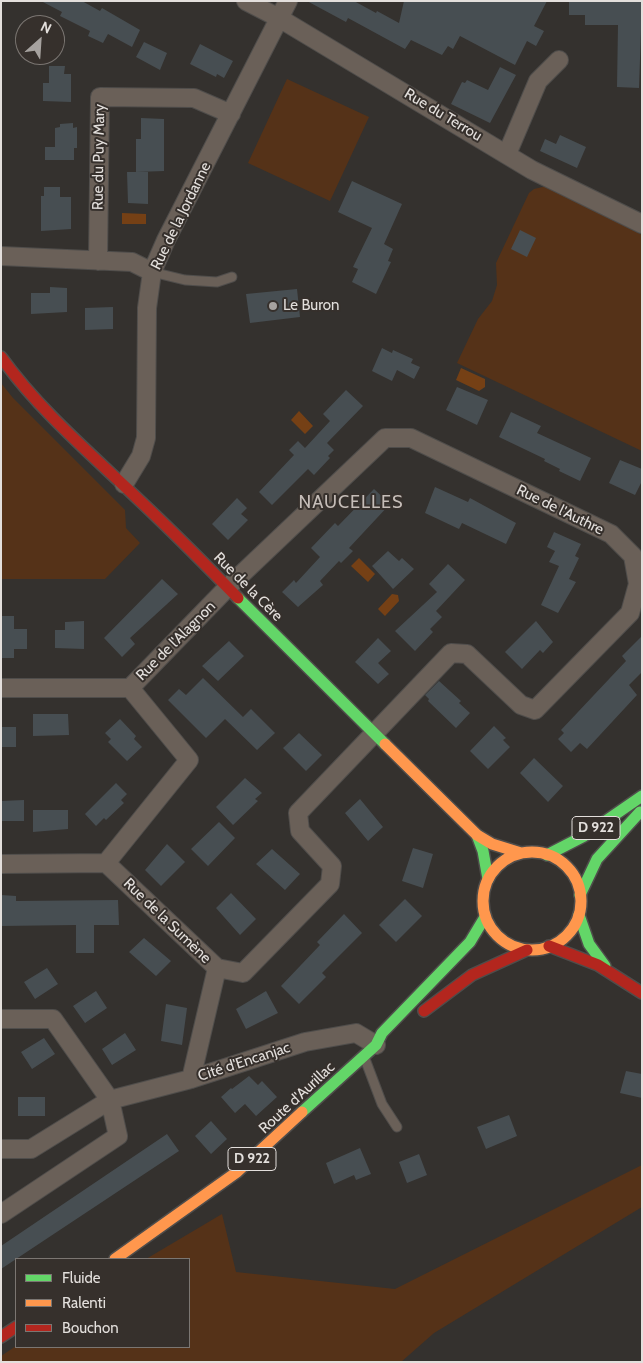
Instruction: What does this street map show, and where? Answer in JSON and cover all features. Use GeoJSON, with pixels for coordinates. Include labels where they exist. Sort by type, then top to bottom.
{"type":"FeatureCollection","features":[{"type":"Feature","properties":{"kind":"main road","name":"Rue de la Cère"},"geometry":{"type":"LineString","coordinates":[[1,357],[16,379],[50,416],[124,484],[373,734],[477,835],[492,844],[521,854]]}},
{"type":"Feature","properties":{"kind":"main road","name":"D 922"},"geometry":{"type":"LineString","coordinates":[[547,855],[561,850],[588,835],[642,796]]}},
{"type":"Feature","properties":{"kind":"main road","name":"D 922"},"geometry":{"type":"LineString","coordinates":[[580,894],[590,868],[600,853],[642,810]]}},
{"type":"Feature","properties":{"kind":"main road","name":"Rue de la Cère"},"geometry":{"type":"LineString","coordinates":[[477,835],[484,851],[488,879]]}},
{"type":"Feature","properties":{"kind":"main road"},"geometry":{"type":"LineString","coordinates":[[418,1017],[460,981],[487,965],[527,950],[550,946],[570,931],[578,915],[580,894],[574,877],[568,869],[547,855],[530,852],[501,862],[488,879],[483,898],[485,917],[500,938],[516,947],[527,950]]}},
{"type":"Feature","properties":{"kind":"main road"},"geometry":{"type":"LineString","coordinates":[[578,915],[589,944],[607,970]]}},
{"type":"Feature","properties":{"kind":"main road","name":"Route d'Aurillac"},"geometry":{"type":"LineString","coordinates":[[370,1051],[382,1032],[470,942],[485,917]]}},
{"type":"Feature","properties":{"kind":"main road"},"geometry":{"type":"LineString","coordinates":[[550,946],[582,956],[642,993]]}},
{"type":"Feature","properties":{"kind":"main road","name":"Route d'Aurillac"},"geometry":{"type":"LineString","coordinates":[[116,1258],[237,1172],[370,1051],[396,1035]]}},
{"type":"Feature","properties":{"kind":"main road"},"geometry":{"type":"LineString","coordinates":[[1,1337],[15,1328]]}},
{"type":"Feature","properties":{"kind":"street","name":"Rue du Terrou"},"geometry":{"type":"LineString","coordinates":[[246,1],[279,18],[532,170],[642,224]]}},
{"type":"Feature","properties":{"kind":"street","name":"Rue de la Jordanne"},"geometry":{"type":"LineString","coordinates":[[124,484],[141,456],[146,438],[147,308],[152,272],[166,240],[288,1]]}},
{"type":"Feature","properties":{"kind":"street"},"geometry":{"type":"LineString","coordinates":[[507,154],[538,81],[558,60]]}},
{"type":"Feature","properties":{"kind":"street","name":"Rue du Puy Mary"},"geometry":{"type":"LineString","coordinates":[[98,261],[100,97],[194,98],[231,114]]}},
{"type":"Feature","properties":{"kind":"street"},"geometry":{"type":"LineString","coordinates":[[1,256],[132,262],[152,272]]}},
{"type":"Feature","properties":{"kind":"street","name":"Rue de l'Authre"},"geometry":{"type":"LineString","coordinates":[[227,588],[385,438],[411,438],[611,534],[633,556],[638,584],[630,613],[535,710],[521,706],[467,654],[451,653],[373,734]]}},
{"type":"Feature","properties":{"kind":"street","name":"Rue de l'Alagnon"},"geometry":{"type":"LineString","coordinates":[[1,688],[130,688],[227,588]]}},
{"type":"Feature","properties":{"kind":"street"},"geometry":{"type":"LineString","coordinates":[[1,864],[106,863],[189,760],[130,688]]}},
{"type":"Feature","properties":{"kind":"street","name":"Rue de la Sumène"},"geometry":{"type":"LineString","coordinates":[[106,863],[217,968],[243,973],[330,884],[332,866],[300,831],[298,813],[373,734]]}},
{"type":"Feature","properties":{"kind":"street"},"geometry":{"type":"LineString","coordinates":[[191,1079],[217,968]]}},
{"type":"Feature","properties":{"kind":"street"},"geometry":{"type":"LineString","coordinates":[[1,1019],[53,1020],[110,1100],[118,1136],[1,1214]]}},
{"type":"Feature","properties":{"kind":"street","name":"Cité d'Encanjac"},"geometry":{"type":"LineString","coordinates":[[1,1149],[31,1149],[110,1100],[191,1079],[305,1042],[356,1033],[370,1051]]}},
{"type":"Feature","properties":{"kind":"lane"},"geometry":{"type":"LineString","coordinates":[[152,272],[185,280],[217,282],[232,277]]}},
{"type":"Feature","properties":{"kind":"lane"},"geometry":{"type":"LineString","coordinates":[[370,1051],[382,1104],[397,1127]]}},
{"type":"Feature","properties":{"kind":"shaded area"},"geometry":{"type":"Polygon","coordinates":[[[287,79],[369,117],[330,201],[248,163],[287,79]]]}},
{"type":"Feature","properties":{"kind":"shaded area"},"geometry":{"type":"Polygon","coordinates":[[[547,186],[642,235],[642,451],[457,363],[478,319],[492,301],[497,285],[496,263],[529,193],[534,189],[547,186]]]}},
{"type":"Feature","properties":{"kind":"shaded area"},"geometry":{"type":"Polygon","coordinates":[[[122,213],[146,214],[146,224],[122,224],[122,213]]]}},
{"type":"Feature","properties":{"kind":"shaded area"},"geometry":{"type":"Polygon","coordinates":[[[461,368],[485,379],[485,387],[479,391],[456,380],[461,368]]]}},
{"type":"Feature","properties":{"kind":"shaded area"},"geometry":{"type":"Polygon","coordinates":[[[1,383],[13,398],[125,510],[126,528],[140,543],[105,579],[1,579],[1,383]]]}},
{"type":"Feature","properties":{"kind":"shaded area"},"geometry":{"type":"Polygon","coordinates":[[[299,411],[313,426],[305,434],[291,420],[299,411]]]}},
{"type":"Feature","properties":{"kind":"shaded area"},"geometry":{"type":"Polygon","coordinates":[[[359,558],[375,574],[368,582],[351,566],[359,558]]]}},
{"type":"Feature","properties":{"kind":"shaded area"},"geometry":{"type":"Polygon","coordinates":[[[392,594],[398,595],[399,601],[385,616],[378,609],[392,594]]]}},
{"type":"Feature","properties":{"kind":"shaded area"},"geometry":{"type":"Polygon","coordinates":[[[642,1165],[642,1207],[434,1333],[401,1362],[1,1362],[1,1356],[15,1347],[190,1348],[190,1258],[148,1258],[222,1214],[236,1272],[395,1289],[642,1165]]]}},
{"type":"Feature","properties":{"kind":"building"},"geometry":{"type":"Polygon","coordinates":[[[41,1],[82,1],[100,11],[102,8],[140,30],[132,47],[108,34],[103,43],[88,36],[90,31],[65,18],[65,15],[60,15],[62,12],[41,1]]]}},
{"type":"Feature","properties":{"kind":"building"},"geometry":{"type":"Polygon","coordinates":[[[307,1],[354,1],[399,23],[404,1],[547,1],[534,26],[544,31],[536,46],[527,41],[515,65],[460,36],[453,49],[448,46],[442,55],[411,40],[405,49],[348,18],[346,22],[307,1]]]}},
{"type":"Feature","properties":{"kind":"building"},"geometry":{"type":"Polygon","coordinates":[[[569,1],[642,1],[639,88],[617,87],[618,25],[585,25],[585,15],[569,15],[569,1]]]}},
{"type":"Feature","properties":{"kind":"building"},"geometry":{"type":"Polygon","coordinates":[[[144,42],[167,53],[160,70],[136,57],[144,42]]]}},
{"type":"Feature","properties":{"kind":"building"},"geometry":{"type":"Polygon","coordinates":[[[200,44],[233,61],[224,78],[217,74],[216,77],[190,64],[200,44]]]}},
{"type":"Feature","properties":{"kind":"building"},"geometry":{"type":"Polygon","coordinates":[[[49,66],[65,66],[64,74],[71,74],[71,102],[43,101],[43,83],[49,83],[49,66]]]}},
{"type":"Feature","properties":{"kind":"building"},"geometry":{"type":"Polygon","coordinates":[[[500,67],[516,75],[490,123],[451,104],[462,82],[465,83],[467,80],[488,90],[500,67]]]}},
{"type":"Feature","properties":{"kind":"building"},"geometry":{"type":"Polygon","coordinates":[[[141,118],[164,119],[164,171],[136,172],[136,139],[141,139],[141,118]]]}},
{"type":"Feature","properties":{"kind":"building"},"geometry":{"type":"Polygon","coordinates":[[[73,123],[73,128],[77,127],[77,148],[74,148],[74,160],[45,160],[45,147],[55,147],[55,128],[60,127],[60,124],[73,123]]]}},
{"type":"Feature","properties":{"kind":"building"},"geometry":{"type":"Polygon","coordinates":[[[560,135],[586,147],[577,168],[540,151],[545,139],[556,144],[560,135]]]}},
{"type":"Feature","properties":{"kind":"building"},"geometry":{"type":"Polygon","coordinates":[[[127,172],[148,172],[148,204],[128,203],[127,172]]]}},
{"type":"Feature","properties":{"kind":"building"},"geometry":{"type":"Polygon","coordinates":[[[352,181],[402,204],[384,244],[393,249],[388,261],[391,262],[376,294],[352,282],[358,269],[353,267],[372,228],[338,212],[352,181]]]}},
{"type":"Feature","properties":{"kind":"building"},"geometry":{"type":"Polygon","coordinates":[[[44,187],[60,187],[60,197],[71,197],[71,229],[41,231],[41,196],[44,196],[44,187]]]}},
{"type":"Feature","properties":{"kind":"building"},"geometry":{"type":"Polygon","coordinates":[[[520,230],[536,238],[527,257],[511,249],[520,230]]]}},
{"type":"Feature","properties":{"kind":"building"},"geometry":{"type":"Polygon","coordinates":[[[50,287],[67,288],[67,312],[31,314],[31,293],[50,293],[50,287]]]}},
{"type":"Feature","properties":{"kind":"building","name":"Le Buron"},"geometry":{"type":"Polygon","coordinates":[[[297,289],[300,317],[250,323],[246,294],[297,289]]]}},
{"type":"Feature","properties":{"kind":"building"},"geometry":{"type":"Polygon","coordinates":[[[113,307],[113,329],[85,330],[85,308],[113,307]]]}},
{"type":"Feature","properties":{"kind":"building"},"geometry":{"type":"Polygon","coordinates":[[[382,348],[392,353],[393,350],[413,359],[411,363],[420,367],[414,379],[397,370],[392,381],[372,371],[382,348]]]}},
{"type":"Feature","properties":{"kind":"building"},"geometry":{"type":"Polygon","coordinates":[[[457,387],[488,400],[477,425],[446,410],[457,387]]]}},
{"type":"Feature","properties":{"kind":"building"},"geometry":{"type":"Polygon","coordinates":[[[346,390],[363,406],[327,443],[334,450],[328,456],[330,458],[314,475],[308,469],[272,505],[259,492],[294,455],[289,450],[298,441],[305,448],[330,421],[323,414],[346,390]]]}},
{"type":"Feature","properties":{"kind":"building"},"geometry":{"type":"Polygon","coordinates":[[[511,412],[541,426],[537,433],[591,458],[580,481],[559,471],[560,469],[544,461],[545,459],[499,437],[511,412]]]}},
{"type":"Feature","properties":{"kind":"building"},"geometry":{"type":"Polygon","coordinates":[[[620,460],[642,469],[642,481],[635,495],[609,483],[620,460]]]}},
{"type":"Feature","properties":{"kind":"building"},"geometry":{"type":"Polygon","coordinates":[[[435,487],[468,502],[470,498],[516,523],[506,544],[462,523],[459,529],[425,513],[435,487]]]}},
{"type":"Feature","properties":{"kind":"building"},"geometry":{"type":"Polygon","coordinates":[[[374,489],[390,504],[349,548],[353,551],[341,563],[339,561],[320,581],[323,585],[298,607],[282,592],[294,580],[296,583],[320,557],[311,548],[335,523],[338,526],[374,489]]]}},
{"type":"Feature","properties":{"kind":"building"},"geometry":{"type":"Polygon","coordinates":[[[237,498],[247,508],[241,514],[248,520],[228,540],[212,524],[237,498]]]}},
{"type":"Feature","properties":{"kind":"building"},"geometry":{"type":"Polygon","coordinates":[[[554,532],[581,544],[575,556],[579,558],[569,579],[576,582],[558,613],[541,605],[559,566],[549,562],[555,551],[547,547],[554,532]]]}},
{"type":"Feature","properties":{"kind":"building"},"geometry":{"type":"Polygon","coordinates":[[[388,551],[399,561],[402,558],[414,569],[393,589],[372,566],[388,551]]]}},
{"type":"Feature","properties":{"kind":"building"},"geometry":{"type":"Polygon","coordinates":[[[448,564],[465,580],[436,611],[442,617],[430,629],[433,632],[415,651],[395,631],[437,592],[429,584],[448,564]]]}},
{"type":"Feature","properties":{"kind":"building"},"geometry":{"type":"Polygon","coordinates":[[[162,579],[178,594],[130,638],[135,644],[122,657],[104,638],[162,579]]]}},
{"type":"Feature","properties":{"kind":"building"},"geometry":{"type":"Polygon","coordinates":[[[1,616],[14,616],[14,629],[27,629],[27,649],[14,649],[14,658],[1,658],[1,616]]]}},
{"type":"Feature","properties":{"kind":"building"},"geometry":{"type":"Polygon","coordinates":[[[84,621],[84,649],[55,648],[55,630],[65,630],[65,622],[84,621]]]}},
{"type":"Feature","properties":{"kind":"building"},"geometry":{"type":"Polygon","coordinates":[[[536,621],[553,642],[543,653],[540,650],[522,669],[505,652],[536,621]]]}},
{"type":"Feature","properties":{"kind":"building"},"geometry":{"type":"Polygon","coordinates":[[[642,636],[642,672],[629,685],[637,695],[587,749],[580,743],[571,752],[558,739],[564,733],[561,730],[626,661],[622,656],[642,636]]]}},
{"type":"Feature","properties":{"kind":"building"},"geometry":{"type":"Polygon","coordinates":[[[378,638],[391,651],[378,663],[389,674],[378,684],[355,662],[378,638]]]}},
{"type":"Feature","properties":{"kind":"building"},"geometry":{"type":"Polygon","coordinates":[[[229,641],[244,656],[218,681],[202,666],[229,641]]]}},
{"type":"Feature","properties":{"kind":"building"},"geometry":{"type":"Polygon","coordinates":[[[203,678],[243,717],[251,709],[275,733],[257,750],[225,719],[206,738],[168,700],[179,689],[186,695],[203,678]]]}},
{"type":"Feature","properties":{"kind":"building"},"geometry":{"type":"Polygon","coordinates":[[[439,681],[461,701],[459,703],[470,713],[456,728],[428,701],[429,699],[425,695],[439,681]]]}},
{"type":"Feature","properties":{"kind":"building"},"geometry":{"type":"Polygon","coordinates":[[[33,714],[68,714],[69,735],[33,736],[33,714]]]}},
{"type":"Feature","properties":{"kind":"building"},"geometry":{"type":"Polygon","coordinates":[[[120,719],[136,736],[134,739],[142,747],[127,761],[108,742],[111,739],[105,733],[120,719]]]}},
{"type":"Feature","properties":{"kind":"building"},"geometry":{"type":"Polygon","coordinates":[[[494,726],[506,738],[503,740],[510,747],[488,769],[470,751],[494,726]]]}},
{"type":"Feature","properties":{"kind":"building"},"geometry":{"type":"Polygon","coordinates":[[[1,727],[16,727],[16,747],[1,747],[1,727]]]}},
{"type":"Feature","properties":{"kind":"building"},"geometry":{"type":"Polygon","coordinates":[[[299,733],[322,755],[306,771],[283,748],[299,733]]]}},
{"type":"Feature","properties":{"kind":"building"},"geometry":{"type":"Polygon","coordinates":[[[534,758],[563,786],[548,802],[520,773],[534,758]]]}},
{"type":"Feature","properties":{"kind":"building"},"geometry":{"type":"Polygon","coordinates":[[[245,778],[262,793],[255,799],[258,801],[233,825],[216,807],[245,778]]]}},
{"type":"Feature","properties":{"kind":"building"},"geometry":{"type":"Polygon","coordinates":[[[116,783],[127,794],[121,800],[124,803],[106,820],[104,818],[96,826],[85,814],[116,783]]]}},
{"type":"Feature","properties":{"kind":"building"},"geometry":{"type":"Polygon","coordinates":[[[360,799],[383,827],[368,841],[345,813],[360,799]]]}},
{"type":"Feature","properties":{"kind":"building"},"geometry":{"type":"Polygon","coordinates":[[[24,800],[24,821],[1,821],[1,801],[24,800]]]}},
{"type":"Feature","properties":{"kind":"building"},"geometry":{"type":"Polygon","coordinates":[[[33,810],[68,810],[68,829],[33,832],[33,810]]]}},
{"type":"Feature","properties":{"kind":"building"},"geometry":{"type":"Polygon","coordinates":[[[219,822],[235,838],[208,866],[191,849],[219,822]]]}},
{"type":"Feature","properties":{"kind":"building"},"geometry":{"type":"Polygon","coordinates":[[[167,844],[185,862],[161,886],[145,870],[167,844]]]}},
{"type":"Feature","properties":{"kind":"building"},"geometry":{"type":"Polygon","coordinates":[[[413,848],[433,854],[423,888],[402,881],[413,848]]]}},
{"type":"Feature","properties":{"kind":"building"},"geometry":{"type":"Polygon","coordinates":[[[272,849],[300,874],[285,890],[256,864],[272,849]]]}},
{"type":"Feature","properties":{"kind":"building"},"geometry":{"type":"Polygon","coordinates":[[[231,893],[256,919],[240,935],[216,908],[231,893]]]}},
{"type":"Feature","properties":{"kind":"building"},"geometry":{"type":"Polygon","coordinates":[[[1,895],[16,896],[16,901],[118,900],[119,925],[94,925],[94,953],[76,953],[76,925],[1,926],[1,895]]]}},
{"type":"Feature","properties":{"kind":"building"},"geometry":{"type":"Polygon","coordinates":[[[405,899],[422,916],[396,942],[379,925],[405,899]]]}},
{"type":"Feature","properties":{"kind":"building"},"geometry":{"type":"Polygon","coordinates":[[[344,914],[362,933],[322,973],[326,977],[299,1004],[281,986],[320,945],[317,942],[344,914]]]}},
{"type":"Feature","properties":{"kind":"building"},"geometry":{"type":"Polygon","coordinates":[[[144,938],[171,961],[156,976],[129,952],[144,938]]]}},
{"type":"Feature","properties":{"kind":"building"},"geometry":{"type":"Polygon","coordinates":[[[47,968],[58,984],[35,999],[24,982],[47,968]]]}},
{"type":"Feature","properties":{"kind":"building"},"geometry":{"type":"Polygon","coordinates":[[[96,991],[107,1008],[85,1023],[73,1006],[96,991]]]}},
{"type":"Feature","properties":{"kind":"building"},"geometry":{"type":"Polygon","coordinates":[[[266,991],[278,1013],[246,1029],[236,1009],[266,991]]]}},
{"type":"Feature","properties":{"kind":"building"},"geometry":{"type":"Polygon","coordinates":[[[166,1004],[187,1008],[182,1045],[161,1041],[166,1004]]]}},
{"type":"Feature","properties":{"kind":"building"},"geometry":{"type":"Polygon","coordinates":[[[125,1033],[136,1050],[112,1065],[102,1049],[125,1033]]]}},
{"type":"Feature","properties":{"kind":"building"},"geometry":{"type":"Polygon","coordinates":[[[44,1038],[55,1054],[32,1069],[21,1052],[44,1038]]]}},
{"type":"Feature","properties":{"kind":"building"},"geometry":{"type":"Polygon","coordinates":[[[626,1071],[642,1074],[642,1098],[620,1093],[626,1071]]]}},
{"type":"Feature","properties":{"kind":"building"},"geometry":{"type":"Polygon","coordinates":[[[249,1076],[258,1085],[262,1081],[277,1097],[256,1116],[245,1104],[235,1113],[221,1097],[249,1076]]]}},
{"type":"Feature","properties":{"kind":"building"},"geometry":{"type":"Polygon","coordinates":[[[18,1097],[45,1097],[45,1116],[18,1116],[18,1097]]]}},
{"type":"Feature","properties":{"kind":"building"},"geometry":{"type":"Polygon","coordinates":[[[509,1115],[517,1136],[486,1149],[477,1127],[509,1115]]]}},
{"type":"Feature","properties":{"kind":"building"},"geometry":{"type":"Polygon","coordinates":[[[211,1121],[227,1139],[211,1154],[195,1136],[211,1121]]]}},
{"type":"Feature","properties":{"kind":"building"},"geometry":{"type":"Polygon","coordinates":[[[167,1134],[179,1151],[1,1269],[1,1246],[167,1134]]]}},
{"type":"Feature","properties":{"kind":"building"},"geometry":{"type":"Polygon","coordinates":[[[360,1148],[371,1174],[356,1180],[354,1175],[334,1184],[326,1163],[360,1148]]]}},
{"type":"Feature","properties":{"kind":"building"},"geometry":{"type":"Polygon","coordinates":[[[419,1154],[427,1175],[407,1183],[399,1162],[419,1154]]]}},
{"type":"Feature","properties":{"kind":"traffic: fast"},"geometry":{"type":"LineString","coordinates":[[238,598],[385,744]]}},
{"type":"Feature","properties":{"kind":"traffic: fast"},"geometry":{"type":"LineString","coordinates":[[547,855],[584,836],[642,796]]}},
{"type":"Feature","properties":{"kind":"traffic: fast"},"geometry":{"type":"LineString","coordinates":[[580,895],[597,859],[640,812]]}},
{"type":"Feature","properties":{"kind":"traffic: fast"},"geometry":{"type":"LineString","coordinates":[[477,835],[483,851],[488,879]]}},
{"type":"Feature","properties":{"kind":"traffic: fast"},"geometry":{"type":"LineString","coordinates":[[579,915],[589,944],[605,966]]}},
{"type":"Feature","properties":{"kind":"traffic: fast"},"geometry":{"type":"LineString","coordinates":[[302,1112],[376,1045],[382,1033],[470,942],[485,917]]}},
{"type":"Feature","properties":{"kind":"traffic: slow"},"geometry":{"type":"LineString","coordinates":[[385,744],[477,835],[492,844],[521,853]]}},
{"type":"Feature","properties":{"kind":"traffic: slow"},"geometry":{"type":"LineString","coordinates":[[532,852],[551,856],[566,867],[577,882],[581,901],[577,920],[566,935],[551,946],[532,950],[513,946],[498,935],[487,920],[483,901],[487,882],[498,867],[513,856],[532,852]]}},
{"type":"Feature","properties":{"kind":"traffic: slow"},"geometry":{"type":"LineString","coordinates":[[116,1258],[237,1172],[302,1112]]}},
{"type":"Feature","properties":{"kind":"traffic: jam"},"geometry":{"type":"LineString","coordinates":[[1,357],[49,414],[176,535],[238,598]]}},
{"type":"Feature","properties":{"kind":"traffic: jam"},"geometry":{"type":"LineString","coordinates":[[549,946],[598,965],[642,993]]}},
{"type":"Feature","properties":{"kind":"traffic: jam"},"geometry":{"type":"LineString","coordinates":[[424,1011],[472,975],[527,950]]}},
{"type":"Feature","properties":{"kind":"traffic: jam"},"geometry":{"type":"LineString","coordinates":[[1,1337],[15,1328]]}},
{"type":"Feature","properties":{"kind":"place","name":"Le Buron"},"geometry":{"type":"Point","coordinates":[273,306]}},
{"type":"Feature","properties":{"kind":"district","name":"NAUCELLES"},"geometry":{"type":"Point","coordinates":[351,503]}}]}
